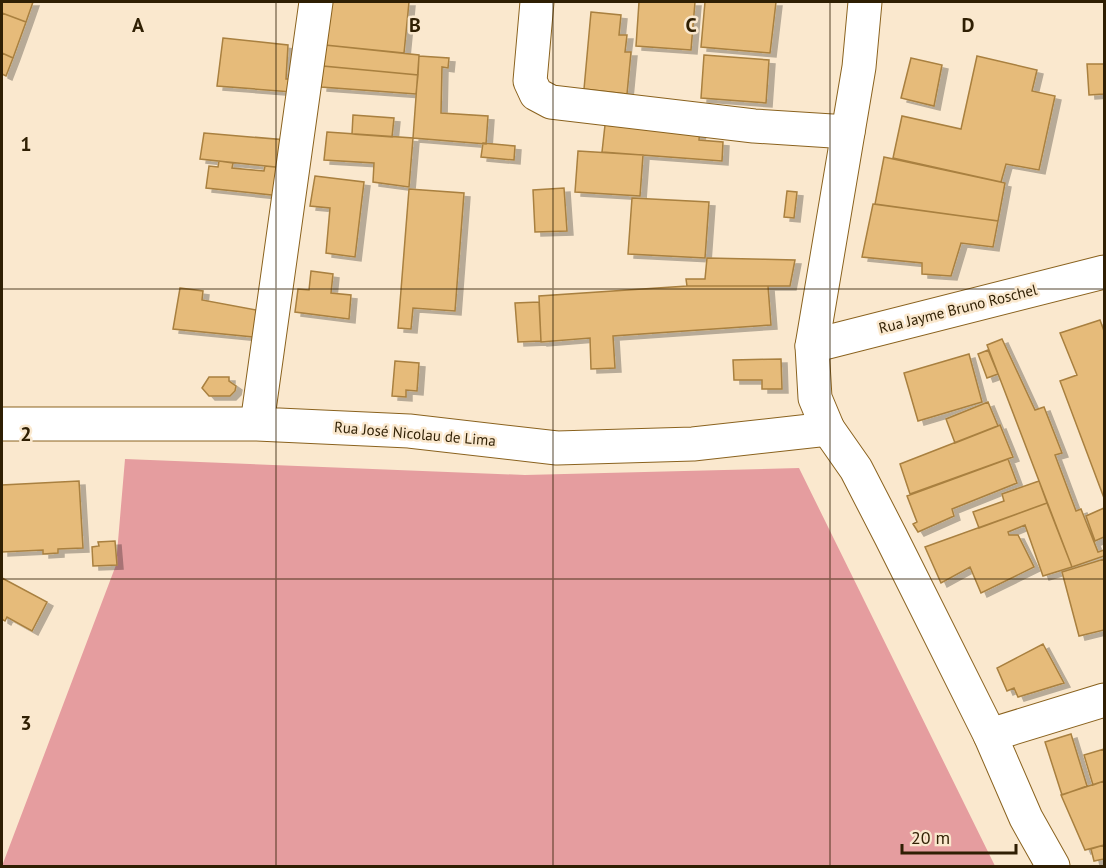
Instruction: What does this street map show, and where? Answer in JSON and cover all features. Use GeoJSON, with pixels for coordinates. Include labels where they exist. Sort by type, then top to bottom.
{"type":"FeatureCollection","features":[{"type":"Feature","properties":{"kind":"street"},"geometry":{"type":"LineString","coordinates":[[257,423],[316,2]]}},
{"type":"Feature","properties":{"kind":"street"},"geometry":{"type":"LineString","coordinates":[[537,2],[530,81],[536,94],[551,102],[754,126],[848,132]]}},
{"type":"Feature","properties":{"kind":"street"},"geometry":{"type":"LineString","coordinates":[[865,2],[859,67],[812,346],[815,398],[828,429],[861,479],[990,735],[1026,818],[1053,867]]}},
{"type":"Feature","properties":{"kind":"street","name":"Rua Jayme Bruno Roschel"},"geometry":{"type":"LineString","coordinates":[[812,346],[1104,272]]}},
{"type":"Feature","properties":{"kind":"street","name":"Rua José Nicolau de Lima"},"geometry":{"type":"LineString","coordinates":[[2,424],[257,423],[409,431],[558,448],[693,444],[828,429]]}},
{"type":"Feature","properties":{"kind":"street"},"geometry":{"type":"LineString","coordinates":[[990,735],[1104,700]]}},
{"type":"Feature","properties":{"kind":"shaded area"},"geometry":{"type":"Polygon","coordinates":[[[125,459],[525,475],[799,468],[995,866],[2,866],[116,565],[125,459]]]}},
{"type":"Feature","properties":{"kind":"building"},"geometry":{"type":"Polygon","coordinates":[[[2,2],[33,2],[26,22],[2,13],[2,2]]]}},
{"type":"Feature","properties":{"kind":"building"},"geometry":{"type":"Polygon","coordinates":[[[329,2],[409,2],[404,53],[325,45],[329,2]]]}},
{"type":"Feature","properties":{"kind":"building"},"geometry":{"type":"Polygon","coordinates":[[[639,2],[695,2],[691,50],[636,46],[639,2]]]}},
{"type":"Feature","properties":{"kind":"building"},"geometry":{"type":"Polygon","coordinates":[[[705,2],[776,2],[770,53],[701,47],[705,2]]]}},
{"type":"Feature","properties":{"kind":"building"},"geometry":{"type":"Polygon","coordinates":[[[591,12],[621,15],[619,35],[627,35],[625,52],[631,52],[627,94],[584,89],[591,12]]]}},
{"type":"Feature","properties":{"kind":"building"},"geometry":{"type":"Polygon","coordinates":[[[2,13],[26,22],[13,58],[2,53],[2,13]]]}},
{"type":"Feature","properties":{"kind":"building"},"geometry":{"type":"Polygon","coordinates":[[[223,38],[288,45],[286,79],[293,79],[292,92],[217,86],[223,38]]]}},
{"type":"Feature","properties":{"kind":"building"},"geometry":{"type":"Polygon","coordinates":[[[325,45],[419,55],[418,75],[323,66],[325,45]]]}},
{"type":"Feature","properties":{"kind":"building"},"geometry":{"type":"Polygon","coordinates":[[[2,53],[13,58],[6,76],[2,74],[2,53]]]}},
{"type":"Feature","properties":{"kind":"building"},"geometry":{"type":"Polygon","coordinates":[[[704,55],[769,60],[766,103],[701,98],[704,55]]]}},
{"type":"Feature","properties":{"kind":"building"},"geometry":{"type":"Polygon","coordinates":[[[419,56],[449,58],[448,68],[442,67],[441,113],[488,116],[486,144],[413,138],[419,56]]]}},
{"type":"Feature","properties":{"kind":"building"},"geometry":{"type":"Polygon","coordinates":[[[977,56],[1037,70],[1032,91],[1055,96],[1039,170],[1006,164],[1001,182],[893,158],[902,116],[961,129],[977,56]]]}},
{"type":"Feature","properties":{"kind":"building"},"geometry":{"type":"Polygon","coordinates":[[[911,58],[942,65],[934,106],[901,98],[911,58]]]}},
{"type":"Feature","properties":{"kind":"building"},"geometry":{"type":"Polygon","coordinates":[[[1087,64],[1104,64],[1104,94],[1089,95],[1087,64]]]}},
{"type":"Feature","properties":{"kind":"building"},"geometry":{"type":"Polygon","coordinates":[[[323,66],[418,75],[416,94],[321,87],[323,66]]]}},
{"type":"Feature","properties":{"kind":"building"},"geometry":{"type":"Polygon","coordinates":[[[353,115],[394,118],[392,137],[352,134],[353,115]]]}},
{"type":"Feature","properties":{"kind":"building"},"geometry":{"type":"Polygon","coordinates":[[[605,125],[656,130],[700,127],[699,140],[723,142],[722,161],[602,152],[605,125]]]}},
{"type":"Feature","properties":{"kind":"building"},"geometry":{"type":"Polygon","coordinates":[[[327,132],[413,138],[409,187],[373,182],[374,163],[324,160],[327,132]]]}},
{"type":"Feature","properties":{"kind":"building"},"geometry":{"type":"Polygon","coordinates":[[[204,133],[287,140],[285,168],[200,159],[204,133]]]}},
{"type":"Feature","properties":{"kind":"building"},"geometry":{"type":"Polygon","coordinates":[[[483,143],[515,146],[514,160],[481,157],[483,143]]]}},
{"type":"Feature","properties":{"kind":"building"},"geometry":{"type":"Polygon","coordinates":[[[578,151],[643,155],[640,196],[575,192],[578,151]]]}},
{"type":"Feature","properties":{"kind":"building"},"geometry":{"type":"Polygon","coordinates":[[[884,157],[1005,183],[998,221],[875,204],[884,157]]]}},
{"type":"Feature","properties":{"kind":"building"},"geometry":{"type":"Polygon","coordinates":[[[219,161],[233,163],[232,168],[264,171],[265,166],[285,168],[281,196],[206,188],[209,166],[218,167],[219,161]]]}},
{"type":"Feature","properties":{"kind":"building"},"geometry":{"type":"Polygon","coordinates":[[[315,176],[364,182],[355,257],[326,253],[330,208],[310,206],[315,176]]]}},
{"type":"Feature","properties":{"kind":"building"},"geometry":{"type":"Polygon","coordinates":[[[564,188],[567,231],[535,232],[533,190],[564,188]]]}},
{"type":"Feature","properties":{"kind":"building"},"geometry":{"type":"Polygon","coordinates":[[[409,189],[464,193],[455,311],[413,308],[411,329],[398,328],[409,189]]]}},
{"type":"Feature","properties":{"kind":"building"},"geometry":{"type":"Polygon","coordinates":[[[787,191],[797,192],[794,218],[784,217],[787,191]]]}},
{"type":"Feature","properties":{"kind":"building"},"geometry":{"type":"Polygon","coordinates":[[[632,198],[709,202],[705,258],[628,254],[632,198]]]}},
{"type":"Feature","properties":{"kind":"building"},"geometry":{"type":"Polygon","coordinates":[[[873,204],[998,221],[993,247],[961,243],[951,276],[922,274],[922,263],[862,257],[873,204]]]}},
{"type":"Feature","properties":{"kind":"building"},"geometry":{"type":"Polygon","coordinates":[[[707,258],[795,260],[790,286],[687,286],[686,279],[705,279],[707,258]]]}},
{"type":"Feature","properties":{"kind":"building"},"geometry":{"type":"Polygon","coordinates":[[[311,271],[333,274],[331,293],[351,295],[349,319],[295,312],[298,289],[309,290],[311,271]]]}},
{"type":"Feature","properties":{"kind":"building"},"geometry":{"type":"Polygon","coordinates":[[[687,286],[768,286],[771,325],[613,336],[615,368],[591,369],[590,338],[541,342],[539,296],[687,286]]]}},
{"type":"Feature","properties":{"kind":"building"},"geometry":{"type":"Polygon","coordinates":[[[180,288],[203,291],[202,300],[267,312],[264,338],[173,329],[180,288]]]}},
{"type":"Feature","properties":{"kind":"building"},"geometry":{"type":"Polygon","coordinates":[[[539,302],[541,341],[518,342],[515,303],[539,302]]]}},
{"type":"Feature","properties":{"kind":"building"},"geometry":{"type":"Polygon","coordinates":[[[1100,320],[1104,331],[1104,498],[1060,381],[1077,375],[1060,333],[1100,320]]]}},
{"type":"Feature","properties":{"kind":"building"},"geometry":{"type":"Polygon","coordinates":[[[1002,339],[1035,410],[1044,407],[1062,453],[1055,455],[1076,511],[1081,509],[1098,552],[1104,550],[1104,556],[1072,567],[987,345],[1002,339]]]}},
{"type":"Feature","properties":{"kind":"building"},"geometry":{"type":"Polygon","coordinates":[[[988,350],[998,374],[987,378],[978,354],[988,350]]]}},
{"type":"Feature","properties":{"kind":"building"},"geometry":{"type":"Polygon","coordinates":[[[969,354],[982,402],[918,421],[904,373],[969,354]]]}},
{"type":"Feature","properties":{"kind":"building"},"geometry":{"type":"Polygon","coordinates":[[[781,359],[782,389],[762,389],[762,380],[734,380],[733,360],[781,359]]]}},
{"type":"Feature","properties":{"kind":"building"},"geometry":{"type":"Polygon","coordinates":[[[395,361],[419,363],[417,391],[406,390],[406,397],[392,396],[395,361]]]}},
{"type":"Feature","properties":{"kind":"building"},"geometry":{"type":"Polygon","coordinates":[[[209,377],[229,377],[229,381],[236,386],[235,391],[230,396],[209,396],[202,388],[209,377]]]}},
{"type":"Feature","properties":{"kind":"building"},"geometry":{"type":"Polygon","coordinates":[[[988,402],[998,426],[955,443],[946,419],[988,402]]]}},
{"type":"Feature","properties":{"kind":"building"},"geometry":{"type":"Polygon","coordinates":[[[1000,425],[1013,457],[910,494],[900,464],[1000,425]]]}},
{"type":"Feature","properties":{"kind":"building"},"geometry":{"type":"Polygon","coordinates":[[[1008,459],[1017,483],[952,509],[954,516],[918,532],[913,524],[917,522],[907,496],[1008,459]]]}},
{"type":"Feature","properties":{"kind":"building"},"geometry":{"type":"Polygon","coordinates":[[[79,481],[83,548],[58,549],[58,553],[43,554],[43,550],[2,552],[2,485],[79,481]]]}},
{"type":"Feature","properties":{"kind":"building"},"geometry":{"type":"Polygon","coordinates":[[[1039,481],[1047,503],[979,528],[973,512],[1004,501],[1002,494],[1039,481]]]}},
{"type":"Feature","properties":{"kind":"building"},"geometry":{"type":"Polygon","coordinates":[[[1047,503],[1072,567],[1043,576],[1025,525],[1008,532],[1009,535],[1018,535],[1034,567],[981,593],[970,567],[941,583],[925,547],[1047,503]]]}},
{"type":"Feature","properties":{"kind":"building"},"geometry":{"type":"Polygon","coordinates":[[[1104,508],[1104,537],[1095,541],[1086,516],[1104,508]]]}},
{"type":"Feature","properties":{"kind":"building"},"geometry":{"type":"Polygon","coordinates":[[[115,541],[117,565],[93,566],[92,547],[99,546],[98,542],[115,541]]]}},
{"type":"Feature","properties":{"kind":"building"},"geometry":{"type":"Polygon","coordinates":[[[1104,559],[1104,630],[1079,636],[1062,572],[1104,559]]]}},
{"type":"Feature","properties":{"kind":"building"},"geometry":{"type":"Polygon","coordinates":[[[2,578],[47,602],[32,631],[7,617],[5,621],[2,619],[2,578]]]}},
{"type":"Feature","properties":{"kind":"building"},"geometry":{"type":"Polygon","coordinates":[[[1043,644],[1064,683],[1018,697],[1014,688],[1007,691],[997,668],[1043,644]]]}},
{"type":"Feature","properties":{"kind":"building"},"geometry":{"type":"Polygon","coordinates":[[[1071,734],[1087,786],[1062,795],[1045,742],[1071,734]]]}},
{"type":"Feature","properties":{"kind":"building"},"geometry":{"type":"Polygon","coordinates":[[[1104,749],[1104,781],[1093,785],[1084,755],[1104,749]]]}},
{"type":"Feature","properties":{"kind":"building"},"geometry":{"type":"Polygon","coordinates":[[[1104,781],[1104,845],[1085,850],[1061,795],[1104,781]]]}},
{"type":"Feature","properties":{"kind":"building"},"geometry":{"type":"Polygon","coordinates":[[[1104,845],[1104,859],[1094,861],[1091,849],[1104,845]]]}}]}
